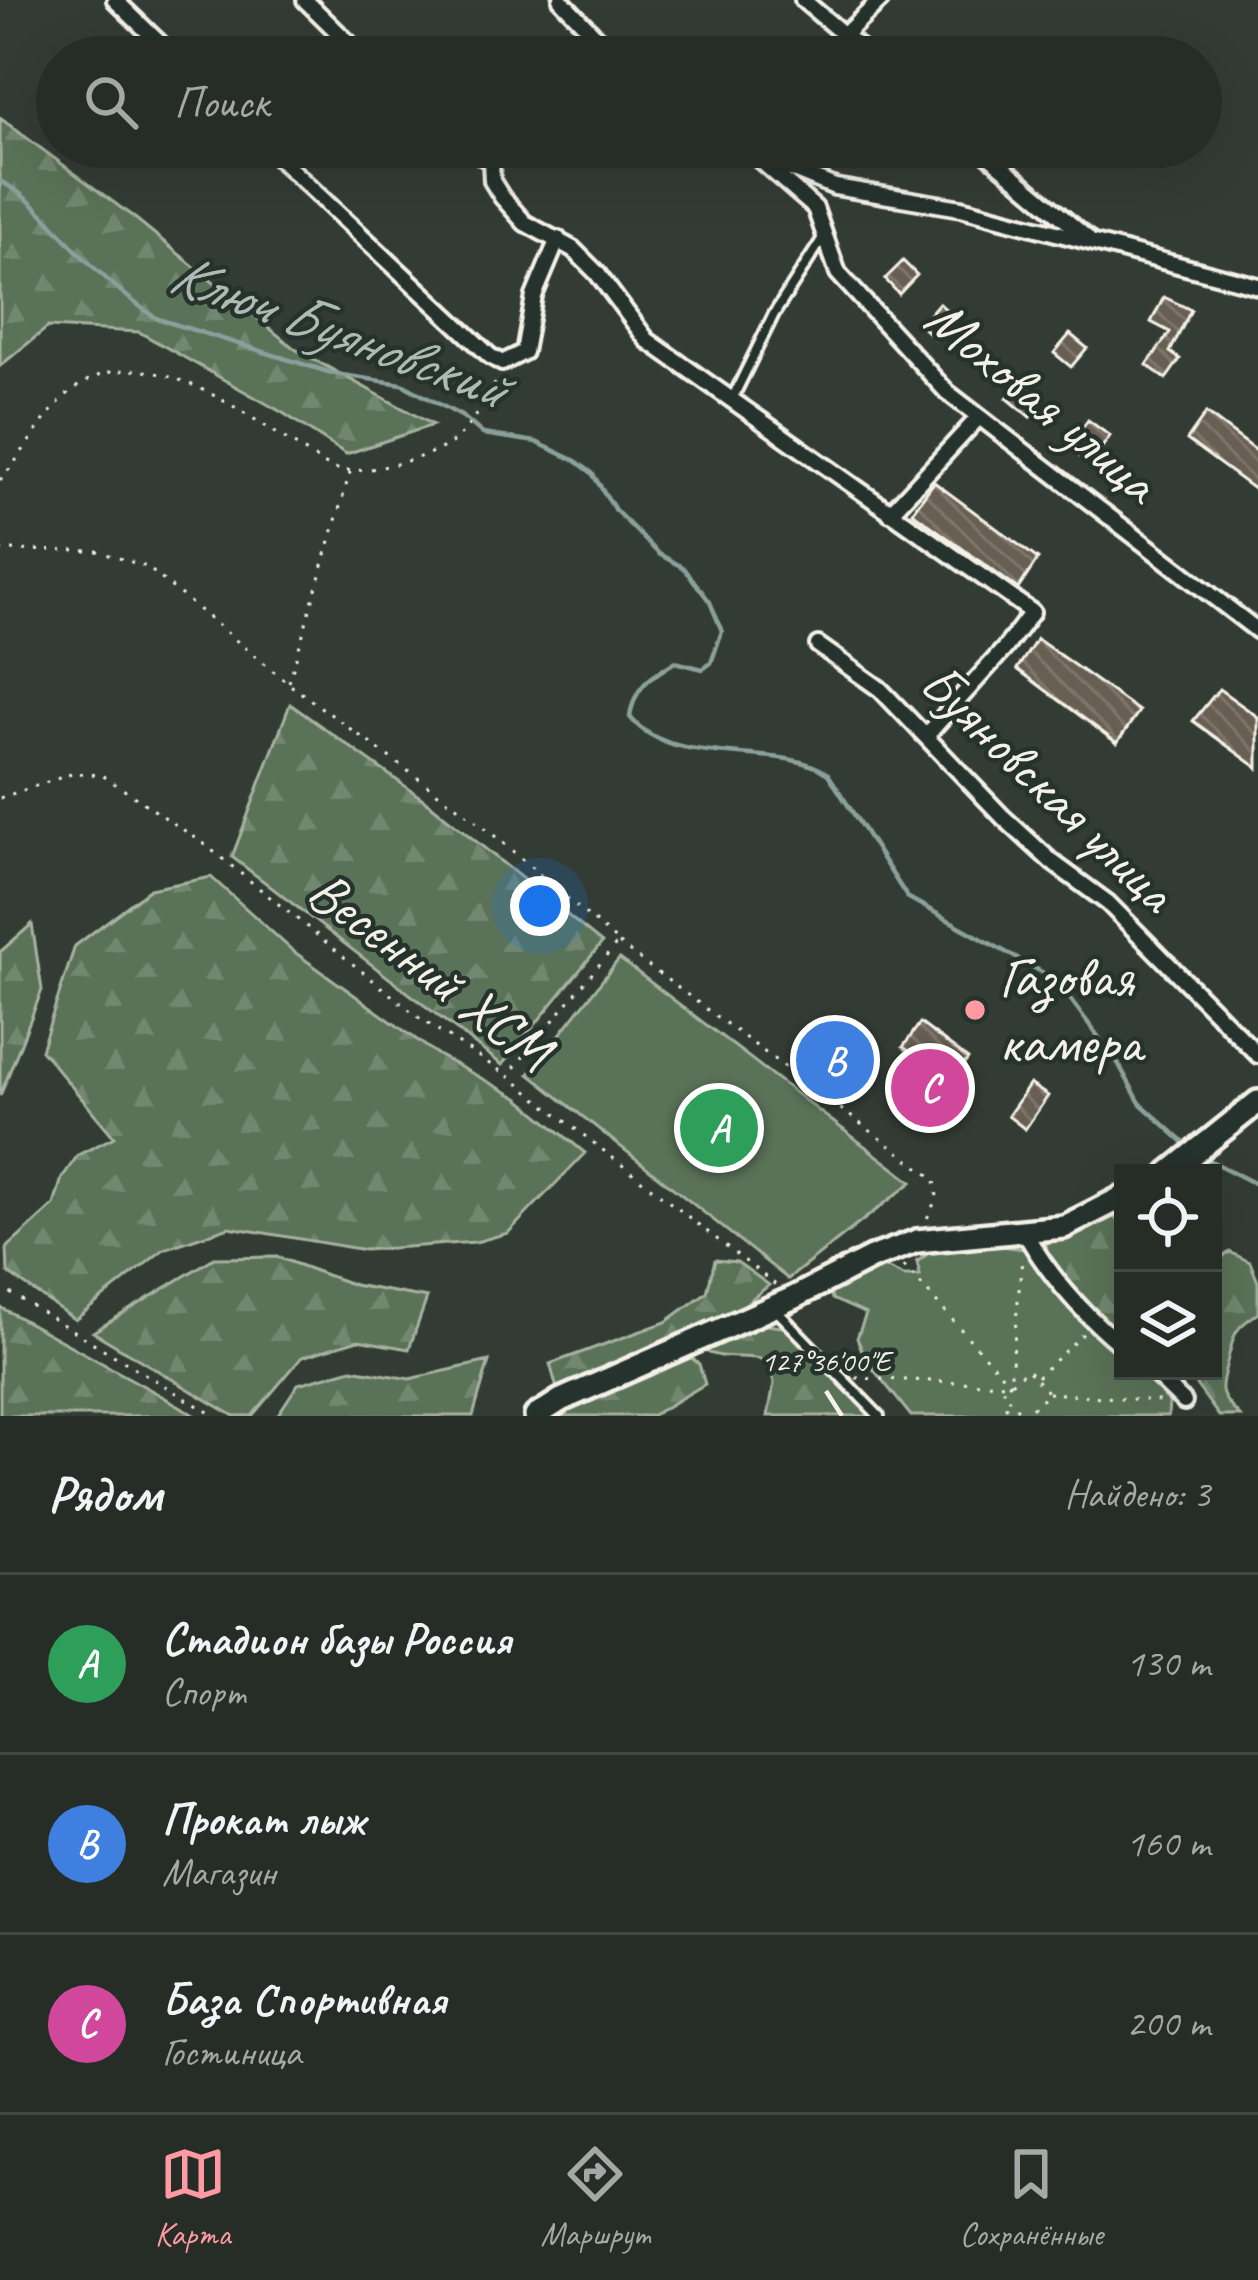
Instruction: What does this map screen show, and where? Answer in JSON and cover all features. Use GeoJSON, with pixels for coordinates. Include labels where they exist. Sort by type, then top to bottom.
{"type":"FeatureCollection","features":[{"type":"Feature","properties":{"kind":"main road"},"geometry":{"type":"LineString","coordinates":[[1181,1164],[1258,1102]]}},
{"type":"Feature","properties":{"kind":"main road"},"geometry":{"type":"LineString","coordinates":[[536,1416],[561,1400],[890,1251],[917,1241],[1064,1227],[1114,1202]]}},
{"type":"Feature","properties":{"kind":"street"},"geometry":{"type":"LineString","coordinates":[[115,0],[152,36]]}},
{"type":"Feature","properties":{"kind":"street"},"geometry":{"type":"LineString","coordinates":[[305,0],[342,36]]}},
{"type":"Feature","properties":{"kind":"street"},"geometry":{"type":"LineString","coordinates":[[561,0],[592,36]]}},
{"type":"Feature","properties":{"kind":"street"},"geometry":{"type":"LineString","coordinates":[[803,0],[844,35],[881,0]]}},
{"type":"Feature","properties":{"kind":"street"},"geometry":{"type":"LineString","coordinates":[[289,168],[490,356],[507,362],[524,352],[534,296],[558,239]]}},
{"type":"Feature","properties":{"kind":"street"},"geometry":{"type":"LineString","coordinates":[[491,168],[492,181],[525,223],[558,239],[597,274],[647,340],[1032,612],[1006,648],[926,736]]}},
{"type":"Feature","properties":{"kind":"street","name":"Моховая улица"},"geometry":{"type":"LineString","coordinates":[[773,168],[814,208],[838,273],[895,338],[978,418],[1258,632]]}},
{"type":"Feature","properties":{"kind":"street"},"geometry":{"type":"LineString","coordinates":[[794,168],[836,187],[961,208],[1258,286]]}},
{"type":"Feature","properties":{"kind":"street"},"geometry":{"type":"LineString","coordinates":[[1004,168],[1090,242]]}},
{"type":"Feature","properties":{"kind":"street"},"geometry":{"type":"LineString","coordinates":[[890,513],[978,418]]}},
{"type":"Feature","properties":{"kind":"street","name":"Буяновская улица"},"geometry":{"type":"LineString","coordinates":[[818,645],[880,688],[1003,818],[1108,903],[1258,1054]]}},
{"type":"Feature","properties":{"kind":"street"},"geometry":{"type":"LineString","coordinates":[[1025,1233],[1041,1260],[1114,1340]]}},
{"type":"Feature","properties":{"kind":"street"},"geometry":{"type":"LineString","coordinates":[[1161,1380],[1184,1402]]}},
{"type":"Feature","properties":{"kind":"lane"},"geometry":{"type":"LineString","coordinates":[[732,398],[774,314],[824,235]]}},
{"type":"Feature","properties":{"kind":"lane"},"geometry":{"type":"LineString","coordinates":[[782,1302],[841,1378],[879,1416]]}},
{"type":"Feature","properties":{"kind":"path"},"geometry":{"type":"LineString","coordinates":[[0,480],[56,407],[82,383],[115,370],[160,375],[202,391],[336,470],[364,472],[448,445],[466,428],[507,362]]}},
{"type":"Feature","properties":{"kind":"path"},"geometry":{"type":"LineString","coordinates":[[289,684],[351,471]]}},
{"type":"Feature","properties":{"kind":"path"},"geometry":{"type":"LineString","coordinates":[[0,550],[97,551],[147,566],[289,684],[482,825],[618,943],[935,1180],[938,1197],[917,1241]]}},
{"type":"Feature","properties":{"kind":"path","name":"Весенний ХСМ"},"geometry":{"type":"LineString","coordinates":[[0,797],[74,773],[102,775],[203,843],[422,1019],[508,1076],[782,1302]]}},
{"type":"Feature","properties":{"kind":"path"},"geometry":{"type":"LineString","coordinates":[[508,1076],[618,943]]}},
{"type":"Feature","properties":{"kind":"path"},"geometry":{"type":"LineString","coordinates":[[1010,1384],[1025,1233]]}},
{"type":"Feature","properties":{"kind":"path"},"geometry":{"type":"LineString","coordinates":[[890,1251],[1010,1384]]}},
{"type":"Feature","properties":{"kind":"path"},"geometry":{"type":"LineString","coordinates":[[0,1287],[215,1416]]}},
{"type":"Feature","properties":{"kind":"path"},"geometry":{"type":"LineString","coordinates":[[1036,1378],[1094,1323]]}},
{"type":"Feature","properties":{"kind":"path"},"geometry":{"type":"LineString","coordinates":[[1048,1393],[1027,1369],[1001,1391],[1023,1416],[1048,1393],[1184,1402]]}},
{"type":"Feature","properties":{"kind":"path"},"geometry":{"type":"LineString","coordinates":[[841,1378],[1010,1384]]}},
{"type":"Feature","properties":{"kind":"path"},"geometry":{"type":"LineString","coordinates":[[996,1416],[1011,1402]]}},
{"type":"Feature","properties":{"kind":"green space"},"geometry":{"type":"Polygon","coordinates":[[[0,118],[36,145],[36,168],[67,168],[295,349],[433,425],[346,454],[139,332],[48,327],[0,366],[0,118]]]}},
{"type":"Feature","properties":{"kind":"green space"},"geometry":{"type":"Polygon","coordinates":[[[290,704],[426,801],[602,943],[502,1065],[232,857],[290,704]]]}},
{"type":"Feature","properties":{"kind":"green space"},"geometry":{"type":"Polygon","coordinates":[[[211,877],[293,951],[438,1055],[518,1098],[585,1153],[508,1233],[476,1242],[365,1250],[229,1227],[164,1249],[75,1320],[8,1273],[7,1248],[54,1205],[62,1178],[78,1155],[114,1137],[41,1050],[75,946],[150,889],[211,877]]]}},
{"type":"Feature","properties":{"kind":"green space"},"geometry":{"type":"Polygon","coordinates":[[[32,924],[42,990],[0,1096],[0,952],[32,924]]]}},
{"type":"Feature","properties":{"kind":"green space"},"geometry":{"type":"Polygon","coordinates":[[[619,959],[912,1182],[788,1279],[529,1074],[619,959]]]}},
{"type":"Feature","properties":{"kind":"green space"},"geometry":{"type":"Polygon","coordinates":[[[1093,1208],[1114,1218],[1114,1329],[1047,1257],[1046,1235],[1093,1208]]]}},
{"type":"Feature","properties":{"kind":"green space"},"geometry":{"type":"Polygon","coordinates":[[[986,1244],[1024,1249],[1114,1348],[1114,1380],[1158,1380],[1170,1388],[1168,1416],[911,1416],[866,1360],[857,1338],[866,1314],[832,1299],[827,1277],[880,1265],[904,1276],[920,1276],[917,1262],[934,1249],[986,1244]]]}},
{"type":"Feature","properties":{"kind":"green space"},"geometry":{"type":"Polygon","coordinates":[[[1230,1252],[1250,1262],[1258,1282],[1258,1313],[1235,1334],[1223,1380],[1224,1397],[1240,1416],[1219,1416],[1192,1380],[1222,1380],[1222,1257],[1230,1252]]]}},
{"type":"Feature","properties":{"kind":"green space"},"geometry":{"type":"Polygon","coordinates":[[[277,1257],[354,1285],[427,1298],[409,1349],[358,1340],[302,1357],[252,1416],[234,1416],[93,1332],[214,1258],[277,1257]]]}},
{"type":"Feature","properties":{"kind":"green space"},"geometry":{"type":"Polygon","coordinates":[[[715,1260],[737,1262],[769,1285],[733,1314],[558,1392],[550,1364],[666,1322],[707,1292],[715,1260]]]}},
{"type":"Feature","properties":{"kind":"green space"},"geometry":{"type":"Polygon","coordinates":[[[0,1307],[180,1406],[195,1416],[0,1416],[0,1307]]]}},
{"type":"Feature","properties":{"kind":"green space"},"geometry":{"type":"Polygon","coordinates":[[[753,1323],[803,1330],[875,1416],[768,1416],[774,1383],[769,1361],[718,1356],[700,1349],[753,1323]]]}},
{"type":"Feature","properties":{"kind":"green space"},"geometry":{"type":"Polygon","coordinates":[[[684,1352],[699,1364],[705,1384],[651,1416],[559,1416],[684,1352]]]}},
{"type":"Feature","properties":{"kind":"green space"},"geometry":{"type":"Polygon","coordinates":[[[489,1361],[473,1416],[277,1416],[298,1384],[352,1369],[410,1379],[489,1361]]]}},
{"type":"Feature","properties":{"kind":"building"},"geometry":{"type":"Polygon","coordinates":[[[903,261],[917,275],[899,294],[885,279],[903,261]]]}},
{"type":"Feature","properties":{"kind":"building"},"geometry":{"type":"Polygon","coordinates":[[[1164,297],[1191,310],[1170,352],[1180,359],[1166,379],[1147,365],[1170,332],[1151,322],[1164,297]]]}},
{"type":"Feature","properties":{"kind":"building"},"geometry":{"type":"Polygon","coordinates":[[[939,303],[954,317],[934,338],[920,325],[939,303]]]}},
{"type":"Feature","properties":{"kind":"building"},"geometry":{"type":"Polygon","coordinates":[[[1070,334],[1087,348],[1071,367],[1054,353],[1070,334]]]}},
{"type":"Feature","properties":{"kind":"building"},"geometry":{"type":"Polygon","coordinates":[[[1020,382],[1043,400],[1030,417],[1007,398],[1020,382]]]}},
{"type":"Feature","properties":{"kind":"building"},"geometry":{"type":"Polygon","coordinates":[[[1206,413],[1258,452],[1258,492],[1187,440],[1206,413]]]}},
{"type":"Feature","properties":{"kind":"building"},"geometry":{"type":"Polygon","coordinates":[[[1088,420],[1110,436],[1090,464],[1068,448],[1088,420]]]}},
{"type":"Feature","properties":{"kind":"building"},"geometry":{"type":"Polygon","coordinates":[[[934,482],[1038,559],[1018,589],[912,512],[934,482]]]}},
{"type":"Feature","properties":{"kind":"building"},"geometry":{"type":"Polygon","coordinates":[[[1037,639],[1139,711],[1117,743],[1017,669],[1037,639]]]}},
{"type":"Feature","properties":{"kind":"building"},"geometry":{"type":"Polygon","coordinates":[[[1219,689],[1258,717],[1258,768],[1193,721],[1219,689]]]}},
{"type":"Feature","properties":{"kind":"building"},"geometry":{"type":"Polygon","coordinates":[[[920,1023],[968,1059],[917,1125],[898,1110],[931,1066],[903,1047],[920,1023]]]}},
{"type":"Feature","properties":{"kind":"building"},"geometry":{"type":"Polygon","coordinates":[[[1030,1084],[1048,1096],[1025,1129],[1008,1116],[1030,1084]]]}},
{"type":"Feature","properties":{"kind":"waterway","name":"Ключ Буяновский"},"geometry":{"type":"LineString","coordinates":[[0,181],[24,197],[101,274],[158,319],[335,374],[402,384],[463,417],[483,434],[536,442],[592,473],[615,510],[659,554],[684,568],[710,602],[722,631],[711,663],[703,669],[675,662],[658,673],[639,690],[630,717],[649,734],[672,744],[784,758],[828,774],[907,897],[1056,980],[1118,1063],[1140,1103],[1191,1149]]}},
{"type":"Feature","properties":{"kind":"waterway","name":"Ключ Буяновский"},"geometry":{"type":"LineString","coordinates":[[1201,1156],[1258,1185]]}},
{"type":"Feature","properties":{"kind":"place","name":"Газовая камера"},"geometry":{"type":"Point","coordinates":[975,1010]}},
{"type":"Feature","properties":{"kind":"place","name":"Прокат лыж"},"geometry":{"type":"Point","coordinates":[835,1060]}},
{"type":"Feature","properties":{"kind":"place","name":"База Спортивная"},"geometry":{"type":"Point","coordinates":[930,1088]}},
{"type":"Feature","properties":{"kind":"place","name":"Стадион базы Россия"},"geometry":{"type":"Point","coordinates":[719,1128]}}]}
